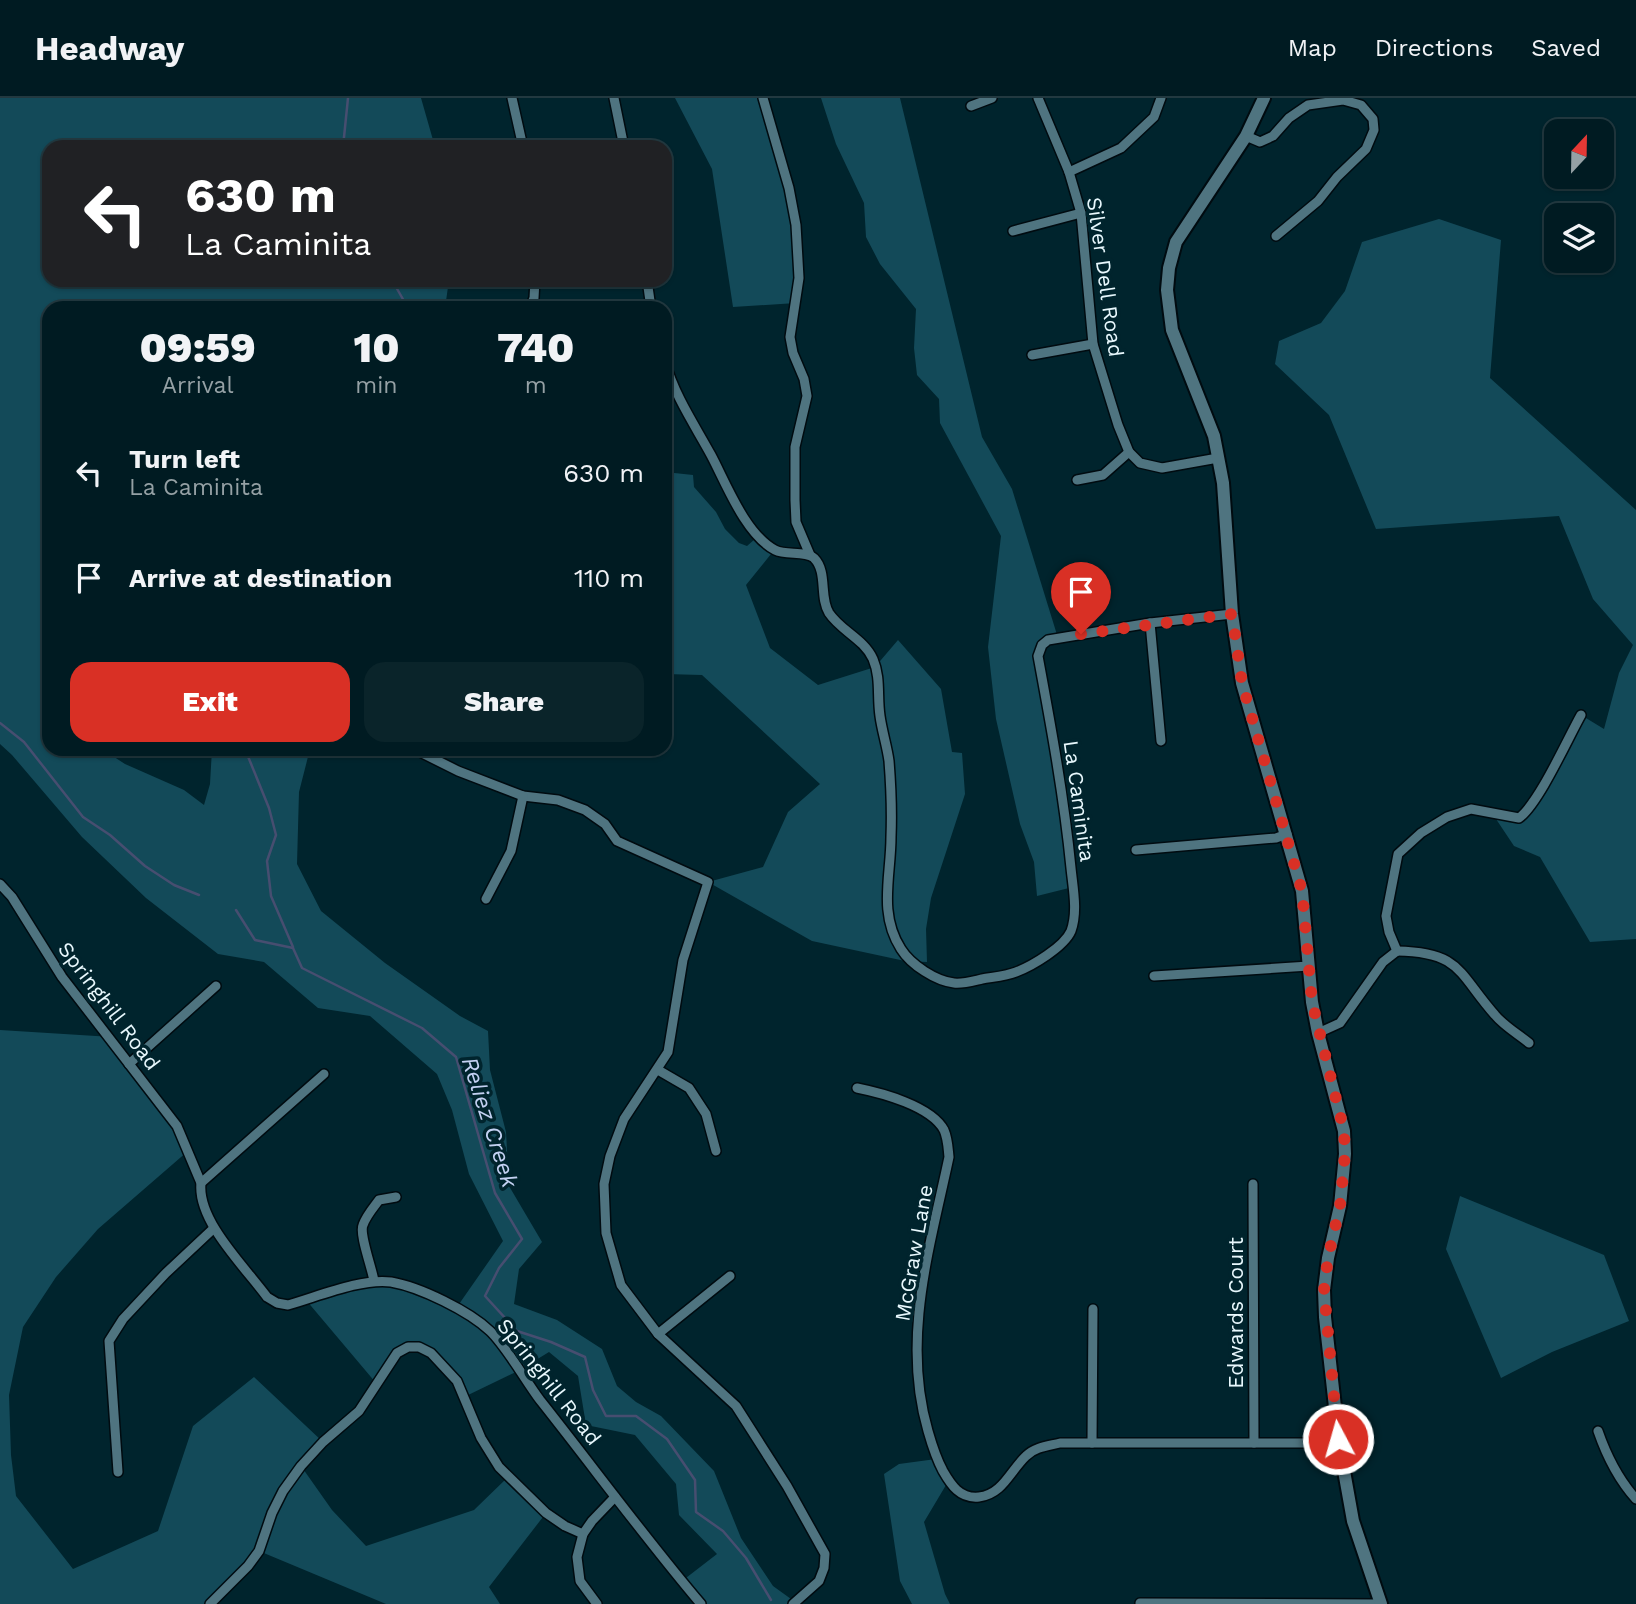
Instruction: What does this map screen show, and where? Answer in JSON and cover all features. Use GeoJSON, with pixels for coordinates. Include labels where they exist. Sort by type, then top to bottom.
{"type":"FeatureCollection","features":[{"type":"Feature","properties":{"kind":"main road"},"geometry":{"type":"LineString","coordinates":[[1264,98],[1246,136],[1176,242],[1167,290],[1172,330],[1207,413],[1218,458],[1223,483],[1232,614],[1242,683],[1302,891],[1318,1033],[1344,1131],[1340,1206],[1324,1290],[1339,1443],[1353,1521],[1381,1604]]}},
{"type":"Feature","properties":{"kind":"street"},"geometry":{"type":"LineString","coordinates":[[512,98],[521,140]]}},
{"type":"Feature","properties":{"kind":"street"},"geometry":{"type":"LineString","coordinates":[[614,98],[623,140]]}},
{"type":"Feature","properties":{"kind":"street"},"geometry":{"type":"LineString","coordinates":[[672,381],[678,398],[712,456],[739,511],[757,534],[775,550],[810,555],[796,522],[795,500],[795,447],[807,396],[790,337],[799,278],[796,225],[789,188],[763,98]]}},
{"type":"Feature","properties":{"kind":"street"},"geometry":{"type":"LineString","coordinates":[[971,106],[992,98]]}},
{"type":"Feature","properties":{"kind":"street","name":"Silver Dell Road"},"geometry":{"type":"LineString","coordinates":[[1038,98],[1069,172],[1081,213],[1086,241],[1087,299],[1093,344],[1129,452]]}},
{"type":"Feature","properties":{"kind":"street"},"geometry":{"type":"LineString","coordinates":[[1069,172],[1121,148],[1154,117],[1161,98]]}},
{"type":"Feature","properties":{"kind":"street"},"geometry":{"type":"LineString","coordinates":[[1246,136],[1260,142],[1273,136],[1289,118],[1308,105],[1343,100],[1361,105],[1373,119],[1374,130],[1366,149],[1337,177],[1318,201],[1276,236]]}},
{"type":"Feature","properties":{"kind":"street"},"geometry":{"type":"LineString","coordinates":[[1013,231],[1081,213]]}},
{"type":"Feature","properties":{"kind":"street"},"geometry":{"type":"LineString","coordinates":[[1032,355],[1093,344]]}},
{"type":"Feature","properties":{"kind":"street"},"geometry":{"type":"LineString","coordinates":[[1077,481],[1103,475],[1129,452],[1140,463],[1162,468],[1218,458]]}},
{"type":"Feature","properties":{"kind":"street","name":"La Caminita"},"geometry":{"type":"LineString","coordinates":[[810,555],[816,560],[821,573],[828,611],[863,644],[872,657],[880,680],[879,711],[888,759],[891,809],[885,896],[889,923],[902,951],[926,972],[951,983],[1016,972],[1062,944],[1070,933],[1074,904],[1067,836],[1038,656],[1042,645],[1048,640],[1150,623],[1232,614]]}},
{"type":"Feature","properties":{"kind":"street"},"geometry":{"type":"LineString","coordinates":[[1150,623],[1161,741]]}},
{"type":"Feature","properties":{"kind":"street"},"geometry":{"type":"LineString","coordinates":[[1397,951],[1386,916],[1398,854],[1421,833],[1447,817],[1471,809],[1519,818],[1523,815],[1535,799],[1581,715]]}},
{"type":"Feature","properties":{"kind":"street"},"geometry":{"type":"LineString","coordinates":[[428,756],[458,771],[523,796],[558,800],[584,810],[605,824],[617,841],[708,883],[683,960],[668,1052],[624,1119],[610,1156],[604,1184],[606,1233],[621,1285],[658,1334],[736,1406],[787,1486],[825,1554],[819,1581],[793,1604]]}},
{"type":"Feature","properties":{"kind":"street"},"geometry":{"type":"LineString","coordinates":[[486,899],[511,851],[523,796]]}},
{"type":"Feature","properties":{"kind":"street"},"geometry":{"type":"LineString","coordinates":[[1136,850],[1276,838],[1287,834]]}},
{"type":"Feature","properties":{"kind":"street","name":"Springhill Road"},"geometry":{"type":"LineString","coordinates":[[0,884],[12,897],[62,977],[177,1126],[201,1183],[200,1191],[213,1229],[267,1297],[288,1305],[374,1281],[393,1282],[457,1307],[493,1334],[615,1497],[701,1604]]}},
{"type":"Feature","properties":{"kind":"street"},"geometry":{"type":"LineString","coordinates":[[1318,1033],[1340,1023],[1383,962],[1397,951],[1434,953],[1445,958],[1461,970],[1497,1017],[1529,1043]]}},
{"type":"Feature","properties":{"kind":"street"},"geometry":{"type":"LineString","coordinates":[[1154,976],[1309,966]]}},
{"type":"Feature","properties":{"kind":"street"},"geometry":{"type":"LineString","coordinates":[[129,1064],[216,986]]}},
{"type":"Feature","properties":{"kind":"street"},"geometry":{"type":"LineString","coordinates":[[657,1070],[688,1087],[706,1114],[716,1151]]}},
{"type":"Feature","properties":{"kind":"street"},"geometry":{"type":"LineString","coordinates":[[201,1183],[324,1074]]}},
{"type":"Feature","properties":{"kind":"street","name":"McGraw Lane"},"geometry":{"type":"LineString","coordinates":[[857,1088],[884,1093],[925,1113],[943,1128],[947,1140],[949,1157],[920,1297],[916,1355],[921,1406],[936,1459],[952,1487],[964,1496],[979,1497],[993,1493],[1026,1456],[1039,1448],[1060,1443],[1339,1443]]}},
{"type":"Feature","properties":{"kind":"street","name":"Edwards Court"},"geometry":{"type":"LineString","coordinates":[[1253,1184],[1254,1443]]}},
{"type":"Feature","properties":{"kind":"street"},"geometry":{"type":"LineString","coordinates":[[374,1281],[361,1227],[379,1200],[396,1197]]}},
{"type":"Feature","properties":{"kind":"street"},"geometry":{"type":"LineString","coordinates":[[118,1472],[109,1341],[123,1320],[166,1273],[213,1229]]}},
{"type":"Feature","properties":{"kind":"street"},"geometry":{"type":"LineString","coordinates":[[658,1334],[730,1276]]}},
{"type":"Feature","properties":{"kind":"street"},"geometry":{"type":"LineString","coordinates":[[1091,1443],[1093,1309]]}},
{"type":"Feature","properties":{"kind":"street"},"geometry":{"type":"LineString","coordinates":[[209,1604],[248,1566],[259,1551],[272,1513],[283,1491],[301,1466],[323,1442],[359,1411],[397,1353],[408,1347],[419,1347],[431,1353],[457,1381],[481,1438],[499,1467],[546,1513],[583,1534]]}},
{"type":"Feature","properties":{"kind":"street"},"geometry":{"type":"LineString","coordinates":[[1598,1431],[1608,1460],[1636,1499]]}},
{"type":"Feature","properties":{"kind":"street"},"geometry":{"type":"LineString","coordinates":[[597,1604],[580,1581],[577,1557],[583,1534],[615,1497]]}},
{"type":"Feature","properties":{"kind":"street"},"geometry":{"type":"LineString","coordinates":[[1140,1603],[1381,1604]]}},
{"type":"Feature","properties":{"kind":"shaded area"},"geometry":{"type":"Polygon","coordinates":[[[0,98],[421,98],[433,140],[42,140],[42,287],[448,287],[446,301],[42,301],[42,756],[113,756],[184,790],[204,805],[210,784],[212,756],[308,756],[299,792],[297,864],[321,911],[385,963],[460,1016],[488,1031],[490,1070],[506,1132],[509,1186],[542,1242],[519,1269],[514,1304],[557,1320],[602,1349],[617,1386],[636,1402],[661,1416],[714,1471],[741,1538],[773,1586],[798,1604],[701,1604],[682,1581],[717,1554],[679,1515],[676,1484],[635,1435],[586,1425],[578,1376],[549,1352],[518,1371],[464,1397],[431,1353],[408,1347],[376,1383],[306,1300],[346,1288],[393,1282],[457,1307],[503,1241],[469,1174],[452,1110],[437,1074],[370,1016],[318,1008],[264,962],[218,954],[146,898],[82,837],[0,744],[0,98]]]}},
{"type":"Feature","properties":{"kind":"shaded area"},"geometry":{"type":"Polygon","coordinates":[[[675,98],[763,98],[794,208],[796,303],[733,307],[712,169],[675,98]]]}},
{"type":"Feature","properties":{"kind":"shaded area"},"geometry":{"type":"Polygon","coordinates":[[[821,98],[900,98],[982,437],[1012,489],[1058,638],[1048,640],[1038,656],[1073,887],[1037,896],[1034,862],[1020,824],[996,719],[988,647],[1001,536],[940,423],[939,399],[917,375],[914,348],[916,309],[880,264],[866,237],[864,203],[836,144],[821,98]]]}},
{"type":"Feature","properties":{"kind":"shaded area"},"geometry":{"type":"Polygon","coordinates":[[[1439,219],[1501,240],[1490,378],[1636,510],[1636,939],[1590,942],[1540,857],[1514,846],[1492,813],[1523,815],[1581,715],[1604,729],[1619,673],[1633,645],[1593,599],[1559,516],[1376,529],[1329,415],[1275,364],[1279,341],[1321,323],[1345,291],[1362,242],[1439,219]]]}},
{"type":"Feature","properties":{"kind":"shaded area"},"geometry":{"type":"Polygon","coordinates":[[[672,473],[693,475],[694,487],[716,512],[725,529],[739,543],[747,546],[755,539],[771,554],[746,585],[770,648],[818,685],[875,667],[898,640],[941,689],[952,752],[962,753],[965,794],[931,898],[926,929],[927,962],[905,961],[812,941],[708,882],[763,867],[788,812],[820,784],[702,675],[672,674],[672,473]]]}},
{"type":"Feature","properties":{"kind":"shaded area"},"geometry":{"type":"Polygon","coordinates":[[[0,1030],[112,1037],[166,1110],[188,1151],[98,1229],[56,1277],[23,1327],[9,1395],[11,1455],[16,1496],[73,1569],[158,1531],[193,1426],[254,1377],[323,1442],[301,1466],[332,1510],[366,1546],[474,1510],[508,1477],[546,1513],[489,1587],[500,1604],[386,1604],[259,1551],[210,1604],[0,1604],[0,1030]]]}},
{"type":"Feature","properties":{"kind":"shaded area"},"geometry":{"type":"Polygon","coordinates":[[[1460,1196],[1604,1255],[1629,1321],[1552,1352],[1501,1378],[1446,1249],[1460,1196]]]}},
{"type":"Feature","properties":{"kind":"shaded area"},"geometry":{"type":"Polygon","coordinates":[[[936,1459],[949,1480],[924,1522],[950,1604],[912,1604],[900,1581],[884,1474],[899,1464],[936,1459]]]}},
{"type":"Feature","properties":{"kind":"waterway"},"geometry":{"type":"LineString","coordinates":[[344,140],[348,98]]}},
{"type":"Feature","properties":{"kind":"waterway"},"geometry":{"type":"LineString","coordinates":[[396,287],[404,301]]}},
{"type":"Feature","properties":{"kind":"waterway","name":"Reliez Creek"},"geometry":{"type":"LineString","coordinates":[[0,723],[24,742],[83,817],[110,835],[145,866],[174,885],[199,895]]}},
{"type":"Feature","properties":{"kind":"waterway"},"geometry":{"type":"LineString","coordinates":[[248,756],[269,808],[276,835],[267,861],[271,896],[293,947]]}},
{"type":"Feature","properties":{"kind":"waterway","name":"Reliez Creek"},"geometry":{"type":"LineString","coordinates":[[236,910],[255,940],[293,948],[302,968],[422,1028],[456,1057],[495,1193],[522,1239],[499,1268],[485,1296],[517,1331],[585,1357],[593,1390],[606,1416],[636,1416],[667,1439],[695,1480],[696,1512],[723,1531],[746,1558],[771,1600]]}},
{"type":"Feature","properties":{"kind":"route"},"geometry":{"type":"LineString","coordinates":[[1081,634],[1232,614],[1242,683],[1302,891],[1312,1002],[1344,1131],[1345,1154],[1340,1206],[1324,1290],[1338,1439]]}}]}
